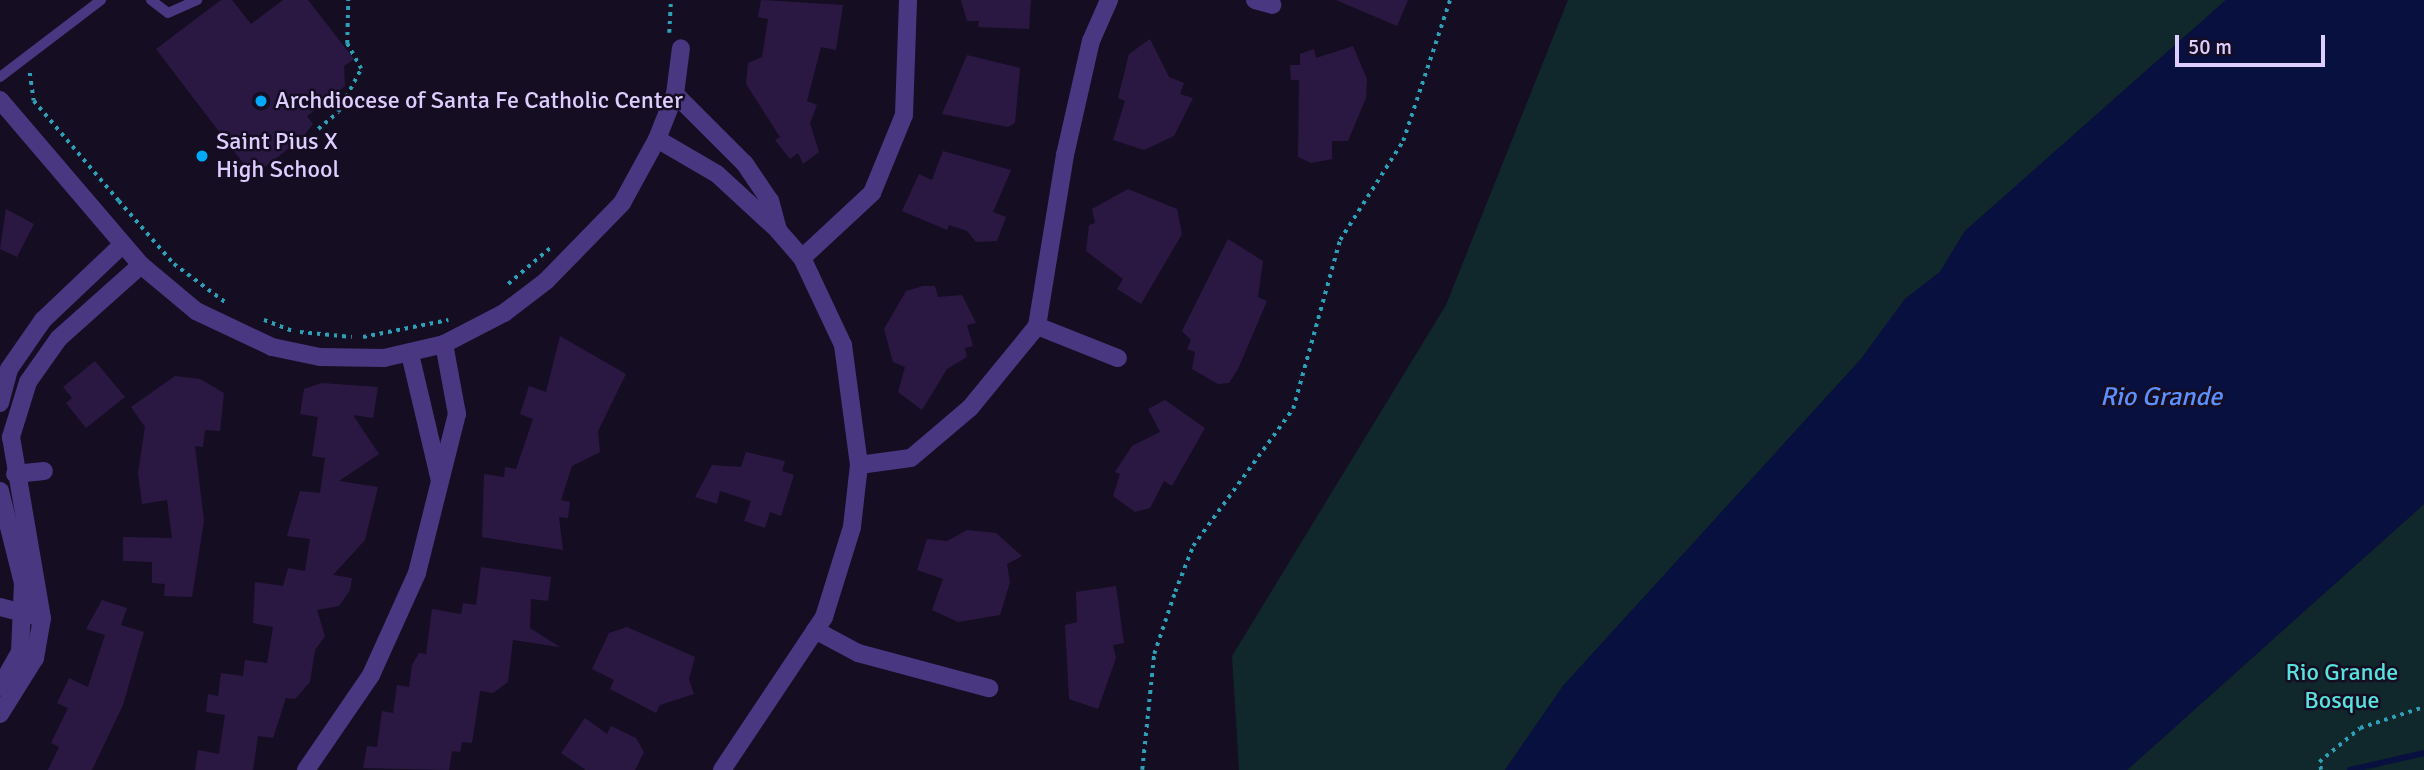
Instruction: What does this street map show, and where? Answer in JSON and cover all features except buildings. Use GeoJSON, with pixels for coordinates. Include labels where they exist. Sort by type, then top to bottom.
{"type":"FeatureCollection","features":[{"type":"Feature","properties":{"kind":"street"},"geometry":{"type":"LineString","coordinates":[[802,258],[872,193],[904,115],[908,0]]}},
{"type":"Feature","properties":{"kind":"street"},"geometry":{"type":"LineString","coordinates":[[859,466],[911,458],[970,408],[1037,326],[1065,155],[1091,41],[1109,0]]}},
{"type":"Feature","properties":{"kind":"street"},"geometry":{"type":"LineString","coordinates":[[0,100],[141,265],[196,311],[272,346],[320,357],[410,354],[444,344],[504,313],[546,281],[622,203],[657,139],[674,93],[674,45]]}},
{"type":"Feature","properties":{"kind":"street"},"geometry":{"type":"LineString","coordinates":[[674,93],[745,164],[770,201],[778,230]]}},
{"type":"Feature","properties":{"kind":"street"},"geometry":{"type":"LineString","coordinates":[[657,139],[706,166],[778,230],[802,258],[843,345],[859,466],[852,527],[815,630],[722,770]]}},
{"type":"Feature","properties":{"kind":"street"},"geometry":{"type":"LineString","coordinates":[[0,403],[9,369],[43,320],[123,244]]}},
{"type":"Feature","properties":{"kind":"street"},"geometry":{"type":"LineString","coordinates":[[0,714],[35,658],[42,618],[35,555],[15,474],[11,437],[27,382],[59,338],[141,265]]}},
{"type":"Feature","properties":{"kind":"street"},"geometry":{"type":"LineString","coordinates":[[1037,326],[1118,358]]}},
{"type":"Feature","properties":{"kind":"street"},"geometry":{"type":"LineString","coordinates":[[306,770],[371,675],[417,573],[457,414],[444,344]]}},
{"type":"Feature","properties":{"kind":"street"},"geometry":{"type":"LineString","coordinates":[[410,354],[440,481]]}},
{"type":"Feature","properties":{"kind":"street"},"geometry":{"type":"LineString","coordinates":[[15,474],[44,471]]}},
{"type":"Feature","properties":{"kind":"street"},"geometry":{"type":"LineString","coordinates":[[0,491],[23,583],[20,652],[0,687]]}},
{"type":"Feature","properties":{"kind":"street"},"geometry":{"type":"LineString","coordinates":[[0,607],[22,616],[42,618]]}},
{"type":"Feature","properties":{"kind":"street"},"geometry":{"type":"LineString","coordinates":[[815,630],[858,653],[989,688]]}},
{"type":"Feature","properties":{"kind":"lane"},"geometry":{"type":"LineString","coordinates":[[0,77],[101,0]]}},
{"type":"Feature","properties":{"kind":"lane"},"geometry":{"type":"LineString","coordinates":[[151,0],[168,13],[197,0]]}},
{"type":"Feature","properties":{"kind":"path"},"geometry":{"type":"LineString","coordinates":[[318,129],[338,112],[361,69],[347,44],[348,0]]}},
{"type":"Feature","properties":{"kind":"path"},"geometry":{"type":"LineString","coordinates":[[671,0],[674,45]]}},
{"type":"Feature","properties":{"kind":"path"},"geometry":{"type":"LineString","coordinates":[[1142,770],[1154,654],[1193,546],[1293,409],[1336,251],[1404,141],[1450,0]]}},
{"type":"Feature","properties":{"kind":"path"},"geometry":{"type":"LineString","coordinates":[[31,73],[34,101],[119,201],[174,264],[236,309]]}},
{"type":"Feature","properties":{"kind":"path"},"geometry":{"type":"LineString","coordinates":[[501,290],[561,238]]}},
{"type":"Feature","properties":{"kind":"path"},"geometry":{"type":"LineString","coordinates":[[254,317],[294,331],[359,338],[401,333],[460,313]]}},
{"type":"Feature","properties":{"kind":"path"},"geometry":{"type":"LineString","coordinates":[[2321,770],[2319,762],[2360,728],[2424,707]]}},
{"type":"Feature","properties":{"kind":"green space"},"geometry":{"type":"Polygon","coordinates":[[[1568,0],[2226,0],[1965,231],[1940,272],[1905,299],[1861,359],[1563,686],[1505,770],[1239,770],[1232,656],[1446,305],[1568,0]]]}},
{"type":"Feature","properties":{"kind":"green space","name":"Rio Grande Bosque"},"geometry":{"type":"Polygon","coordinates":[[[2424,504],[2424,770],[2127,770],[2424,504]]]}},
{"type":"Feature","properties":{"kind":"water","name":"Rio Grande"},"geometry":{"type":"Polygon","coordinates":[[[2226,0],[2424,0],[2424,504],[2127,770],[1505,770],[1563,686],[1861,359],[1905,299],[1940,272],[1965,231],[2226,0]]]}},
{"type":"Feature","properties":{"kind":"waterway"},"geometry":{"type":"LineString","coordinates":[[2350,770],[2424,753]]}},
{"type":"Feature","properties":{"kind":"place","name":"Archdiocese of Santa Fe Catholic Center"},"geometry":{"type":"Point","coordinates":[261,101]}},
{"type":"Feature","properties":{"kind":"place","name":"Saint Pius X High School"},"geometry":{"type":"Point","coordinates":[202,156]}}]}
